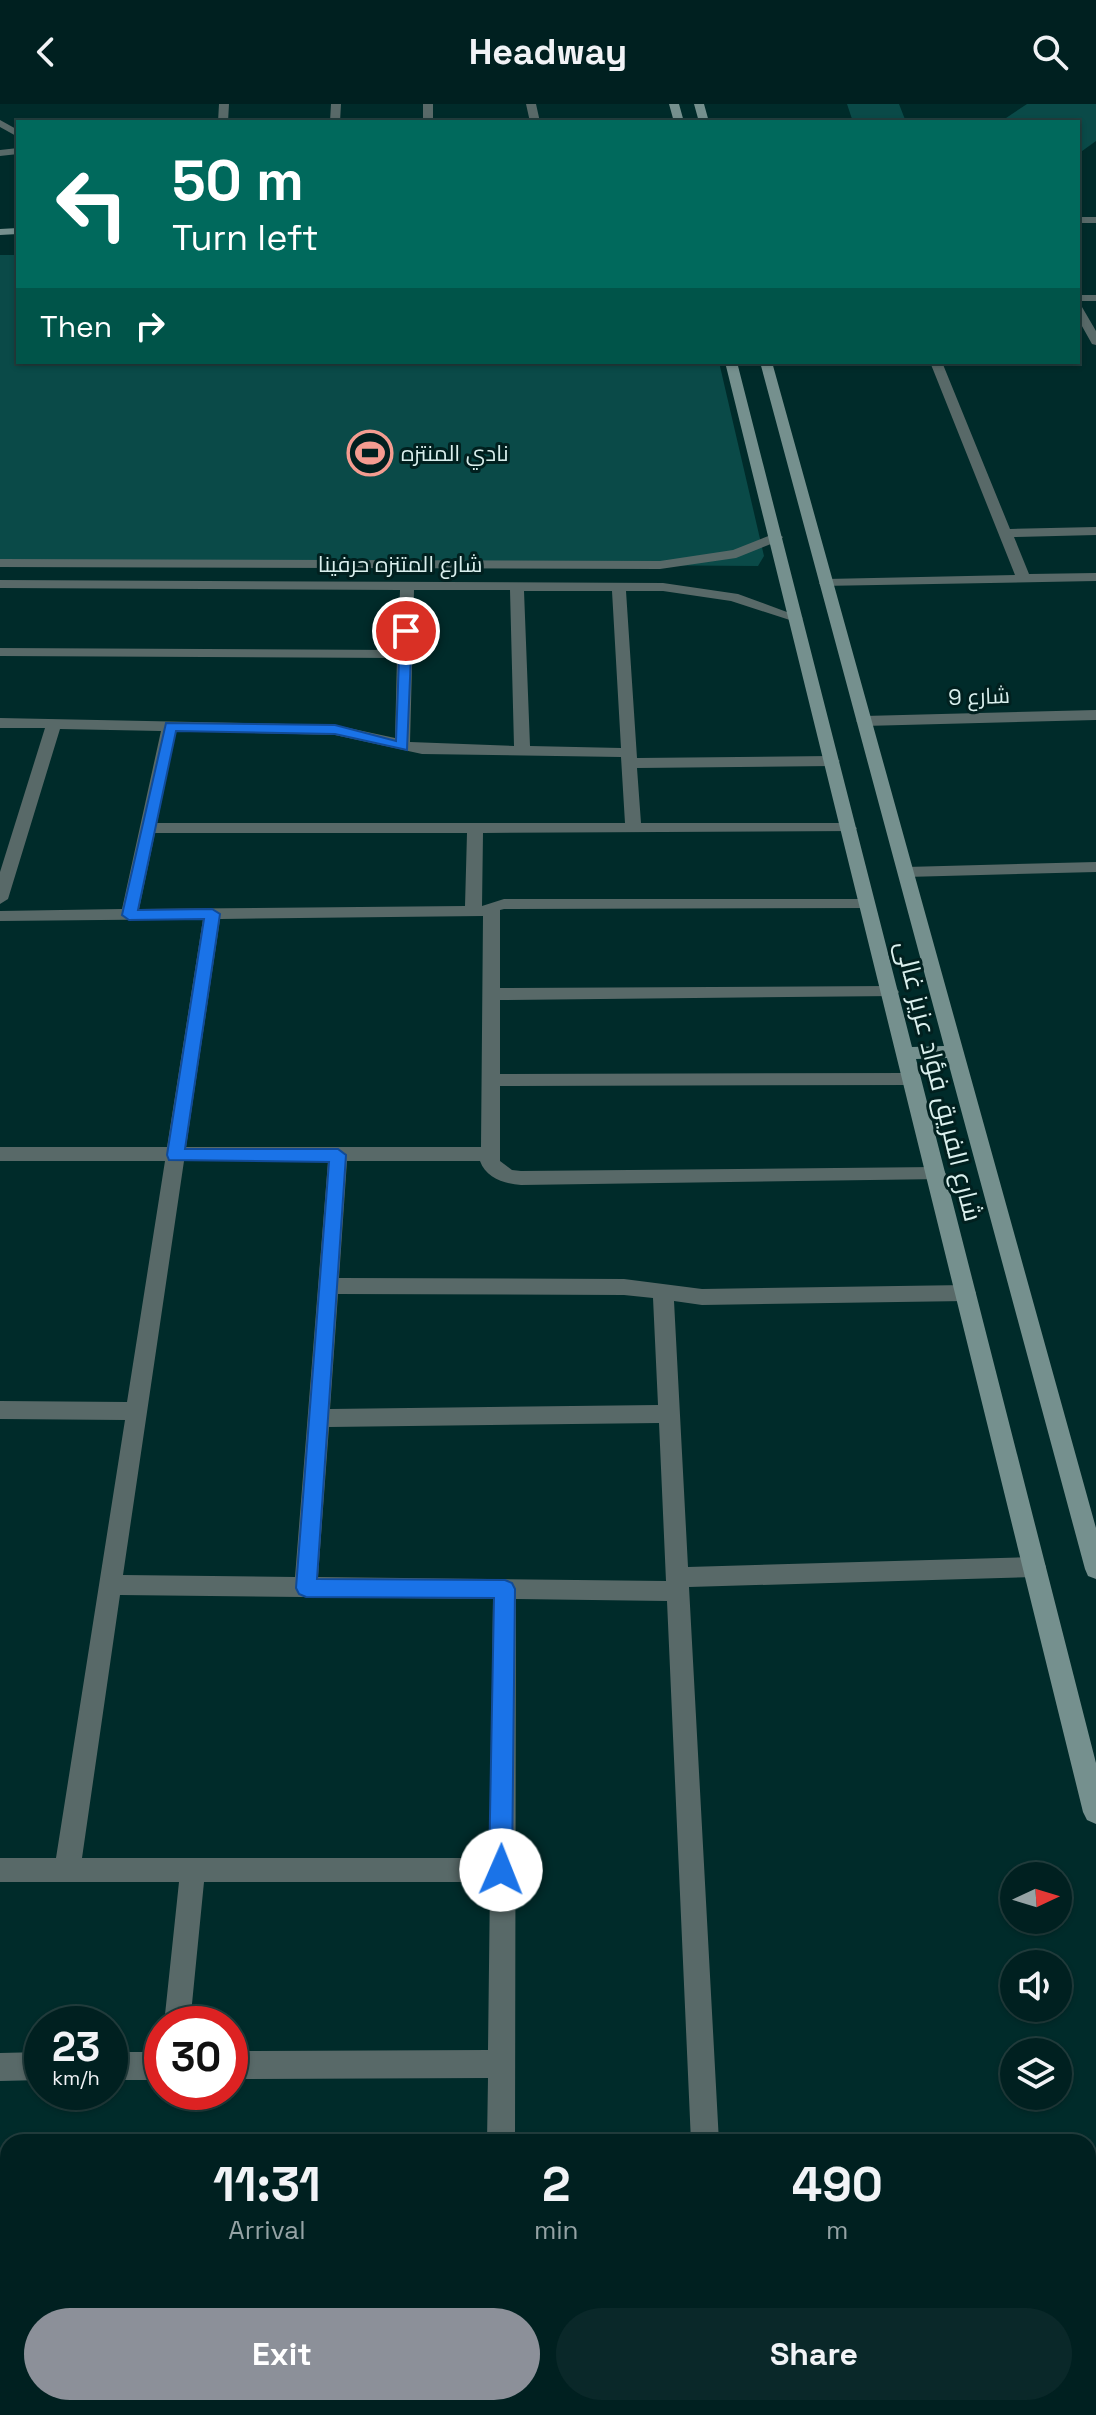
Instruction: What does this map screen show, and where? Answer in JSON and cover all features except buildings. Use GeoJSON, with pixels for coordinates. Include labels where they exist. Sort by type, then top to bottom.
{"type":"FeatureCollection","features":[{"type":"Feature","properties":{"kind":"street"},"geometry":{"type":"LineString","coordinates":[[1080,313],[1096,341]]}},
{"type":"Feature","properties":{"kind":"street"},"geometry":{"type":"LineString","coordinates":[[937,364],[1024,579]]}},
{"type":"Feature","properties":{"kind":"street","name":"شارع الفريق فؤاد عزيز غالى"},"geometry":{"type":"LineString","coordinates":[[750,367],[772,449],[826,583],[1091,1531],[1096,1569]]}},
{"type":"Feature","properties":{"kind":"street","name":"شارع الفريق فؤاد عزيز غالى"},"geometry":{"type":"LineString","coordinates":[[750,367],[772,449],[776,537],[1092,1784],[1096,1812]]}},
{"type":"Feature","properties":{"kind":"street"},"geometry":{"type":"LineString","coordinates":[[1005,533],[1096,531]]}},
{"type":"Feature","properties":{"kind":"street","name":"شارع المتنزه حرفينا"},"geometry":{"type":"LineString","coordinates":[[0,563],[687,563],[736,554],[776,537]]}},
{"type":"Feature","properties":{"kind":"street"},"geometry":{"type":"LineString","coordinates":[[432,586],[434,565]]}},
{"type":"Feature","properties":{"kind":"street"},"geometry":{"type":"LineString","coordinates":[[826,583],[1096,577]]}},
{"type":"Feature","properties":{"kind":"street","name":"شارع المتنزه حرفينا"},"geometry":{"type":"LineString","coordinates":[[0,584],[619,587],[710,592],[756,603],[796,618]]}},
{"type":"Feature","properties":{"kind":"street"},"geometry":{"type":"LineString","coordinates":[[402,747],[407,586]]}},
{"type":"Feature","properties":{"kind":"street"},"geometry":{"type":"LineString","coordinates":[[517,586],[522,751]]}},
{"type":"Feature","properties":{"kind":"street"},"geometry":{"type":"LineString","coordinates":[[619,587],[633,828]]}},
{"type":"Feature","properties":{"kind":"street"},"geometry":{"type":"LineString","coordinates":[[0,652],[405,654]]}},
{"type":"Feature","properties":{"kind":"street","name":"شارع 9"},"geometry":{"type":"LineString","coordinates":[[864,721],[1096,715]]}},
{"type":"Feature","properties":{"kind":"street"},"geometry":{"type":"LineString","coordinates":[[0,723],[335,730],[402,747],[631,758],[832,761]]}},
{"type":"Feature","properties":{"kind":"street"},"geometry":{"type":"LineString","coordinates":[[0,899],[54,724]]}},
{"type":"Feature","properties":{"kind":"street"},"geometry":{"type":"LineString","coordinates":[[129,915],[170,726]]}},
{"type":"Feature","properties":{"kind":"street"},"geometry":{"type":"LineString","coordinates":[[148,828],[849,828]]}},
{"type":"Feature","properties":{"kind":"street"},"geometry":{"type":"LineString","coordinates":[[475,828],[489,994],[490,1164],[508,1177],[936,1174]]}},
{"type":"Feature","properties":{"kind":"street"},"geometry":{"type":"LineString","coordinates":[[906,872],[1096,867]]}},
{"type":"Feature","properties":{"kind":"street"},"geometry":{"type":"LineString","coordinates":[[0,916],[482,911],[497,904],[868,904]]}},
{"type":"Feature","properties":{"kind":"street"},"geometry":{"type":"LineString","coordinates":[[67,1870],[212,914]]}},
{"type":"Feature","properties":{"kind":"street"},"geometry":{"type":"LineString","coordinates":[[489,994],[890,992]]}},
{"type":"Feature","properties":{"kind":"street"},"geometry":{"type":"LineString","coordinates":[[905,1053],[955,1052]]}},
{"type":"Feature","properties":{"kind":"street"},"geometry":{"type":"LineString","coordinates":[[489,1080],[912,1079]]}},
{"type":"Feature","properties":{"kind":"street"},"geometry":{"type":"LineString","coordinates":[[0,1154],[489,1154]]}},
{"type":"Feature","properties":{"kind":"street"},"geometry":{"type":"LineString","coordinates":[[306,1588],[338,1155]]}},
{"type":"Feature","properties":{"kind":"street"},"geometry":{"type":"LineString","coordinates":[[328,1286],[624,1287],[702,1297],[966,1293]]}},
{"type":"Feature","properties":{"kind":"street"},"geometry":{"type":"LineString","coordinates":[[663,1293],[705,2134]]}},
{"type":"Feature","properties":{"kind":"street"},"geometry":{"type":"LineString","coordinates":[[0,1410],[137,1411]]}},
{"type":"Feature","properties":{"kind":"street"},"geometry":{"type":"LineString","coordinates":[[319,1418],[669,1414]]}},
{"type":"Feature","properties":{"kind":"street"},"geometry":{"type":"LineString","coordinates":[[110,1585],[505,1589],[1035,1567]]}},
{"type":"Feature","properties":{"kind":"street"},"geometry":{"type":"LineString","coordinates":[[501,2134],[505,1589]]}},
{"type":"Feature","properties":{"kind":"street"},"geometry":{"type":"LineString","coordinates":[[179,2006],[193,1869]]}},
{"type":"Feature","properties":{"kind":"street"},"geometry":{"type":"LineString","coordinates":[[0,1870],[501,1870]]}},
{"type":"Feature","properties":{"kind":"street"},"geometry":{"type":"LineString","coordinates":[[248,2065],[501,2064]]}},
{"type":"Feature","properties":{"kind":"street"},"geometry":{"type":"LineString","coordinates":[[0,2067],[24,2066]]}},
{"type":"Feature","properties":{"kind":"shaded area"},"geometry":{"type":"Polygon","coordinates":[[[847,104],[899,104],[905,120],[852,120],[847,104]]]}},
{"type":"Feature","properties":{"kind":"shaded area"},"geometry":{"type":"Polygon","coordinates":[[[1027,104],[1096,104],[1096,141],[1080,153],[1080,120],[1003,120],[1027,104]]]}},
{"type":"Feature","properties":{"kind":"shaded area","name":"نادي المنتزه"},"geometry":{"type":"Polygon","coordinates":[[[0,255],[16,255],[16,364],[719,364],[764,556],[758,566],[0,561],[0,255]]]}},
{"type":"Feature","properties":{"kind":"place","name":"نادي المنتزه"},"geometry":{"type":"Point","coordinates":[370,453]}},
{"type":"Feature","properties":{"kind":"route"},"geometry":{"type":"LineString","coordinates":[[406,631],[402,747],[335,730],[170,726],[129,915],[212,914],[176,1155],[338,1155],[306,1588],[505,1589],[501,1870]]}}]}
